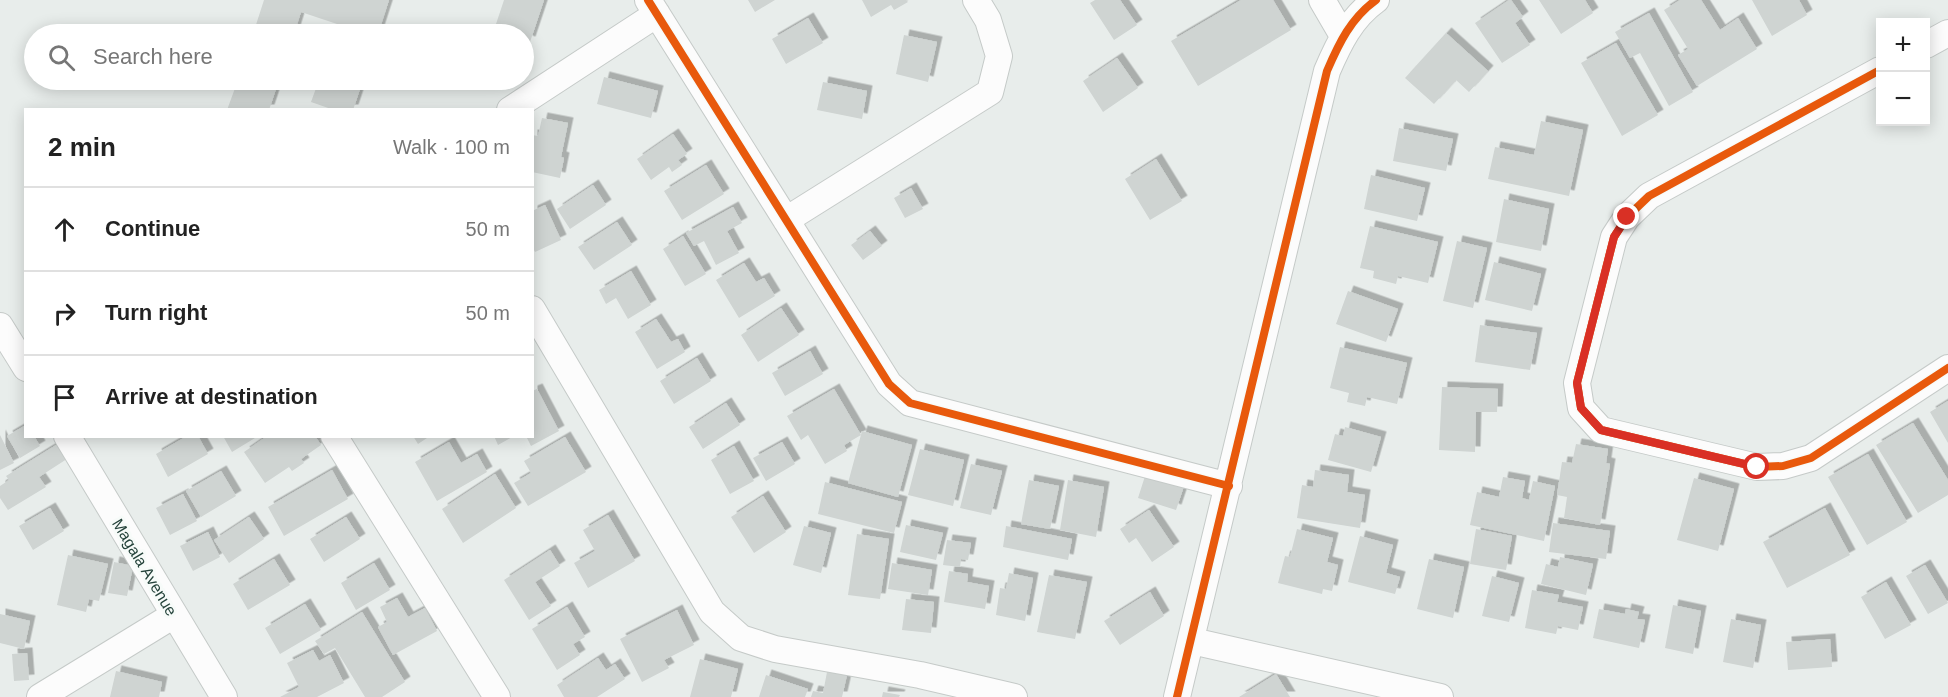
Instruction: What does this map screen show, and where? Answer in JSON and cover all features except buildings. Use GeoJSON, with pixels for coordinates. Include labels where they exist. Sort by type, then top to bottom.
{"type":"FeatureCollection","features":[{"type":"Feature","properties":{"kind":"street"},"geometry":{"type":"LineString","coordinates":[[786,220],[990,92],[999,56],[988,20],[976,0]]}},
{"type":"Feature","properties":{"kind":"street"},"geometry":{"type":"LineString","coordinates":[[1322,0],[1343,36]]}},
{"type":"Feature","properties":{"kind":"street"},"geometry":{"type":"LineString","coordinates":[[1177,697],[1327,71],[1343,36],[1364,9],[1376,0]]}},
{"type":"Feature","properties":{"kind":"street"},"geometry":{"type":"LineString","coordinates":[[513,108],[652,7],[889,384],[910,403],[1229,486]]}},
{"type":"Feature","properties":{"kind":"street"},"geometry":{"type":"LineString","coordinates":[[1930,43],[1948,33]]}},
{"type":"Feature","properties":{"kind":"street"},"geometry":{"type":"LineString","coordinates":[[1877,72],[1649,196],[1627,217],[1614,237],[1577,383],[1581,408],[1601,430],[1757,467],[1784,466],[1810,458],[1948,368]]}},
{"type":"Feature","properties":{"kind":"street"},"geometry":{"type":"LineString","coordinates":[[534,312],[712,612],[741,638],[775,649],[920,675],[1014,697]]}},
{"type":"Feature","properties":{"kind":"street"},"geometry":{"type":"LineString","coordinates":[[0,326],[24,365]]}},
{"type":"Feature","properties":{"kind":"street","name":"Magala Avenue"},"geometry":{"type":"LineString","coordinates":[[68,438],[224,697]]}},
{"type":"Feature","properties":{"kind":"street"},"geometry":{"type":"LineString","coordinates":[[335,438],[497,697]]}},
{"type":"Feature","properties":{"kind":"street"},"geometry":{"type":"LineString","coordinates":[[40,697],[174,615]]}},
{"type":"Feature","properties":{"kind":"street"},"geometry":{"type":"LineString","coordinates":[[1192,641],[1440,697]]}},
{"type":"Feature","properties":{"kind":"cycle path"},"geometry":{"type":"LineString","coordinates":[[648,0],[889,384],[910,403],[1229,486]]}},
{"type":"Feature","properties":{"kind":"cycle path"},"geometry":{"type":"LineString","coordinates":[[1177,697],[1327,71],[1353,23],[1376,0]]}},
{"type":"Feature","properties":{"kind":"cycle path"},"geometry":{"type":"LineString","coordinates":[[1876,72],[1649,196],[1627,217],[1614,237],[1577,383],[1581,408],[1601,430],[1757,467],[1783,466],[1811,458],[1948,368]]}},
{"type":"Feature","properties":{"kind":"route"},"geometry":{"type":"LineString","coordinates":[[1627,217],[1614,237],[1577,383],[1581,408],[1601,430],[1757,467]]}}]}
